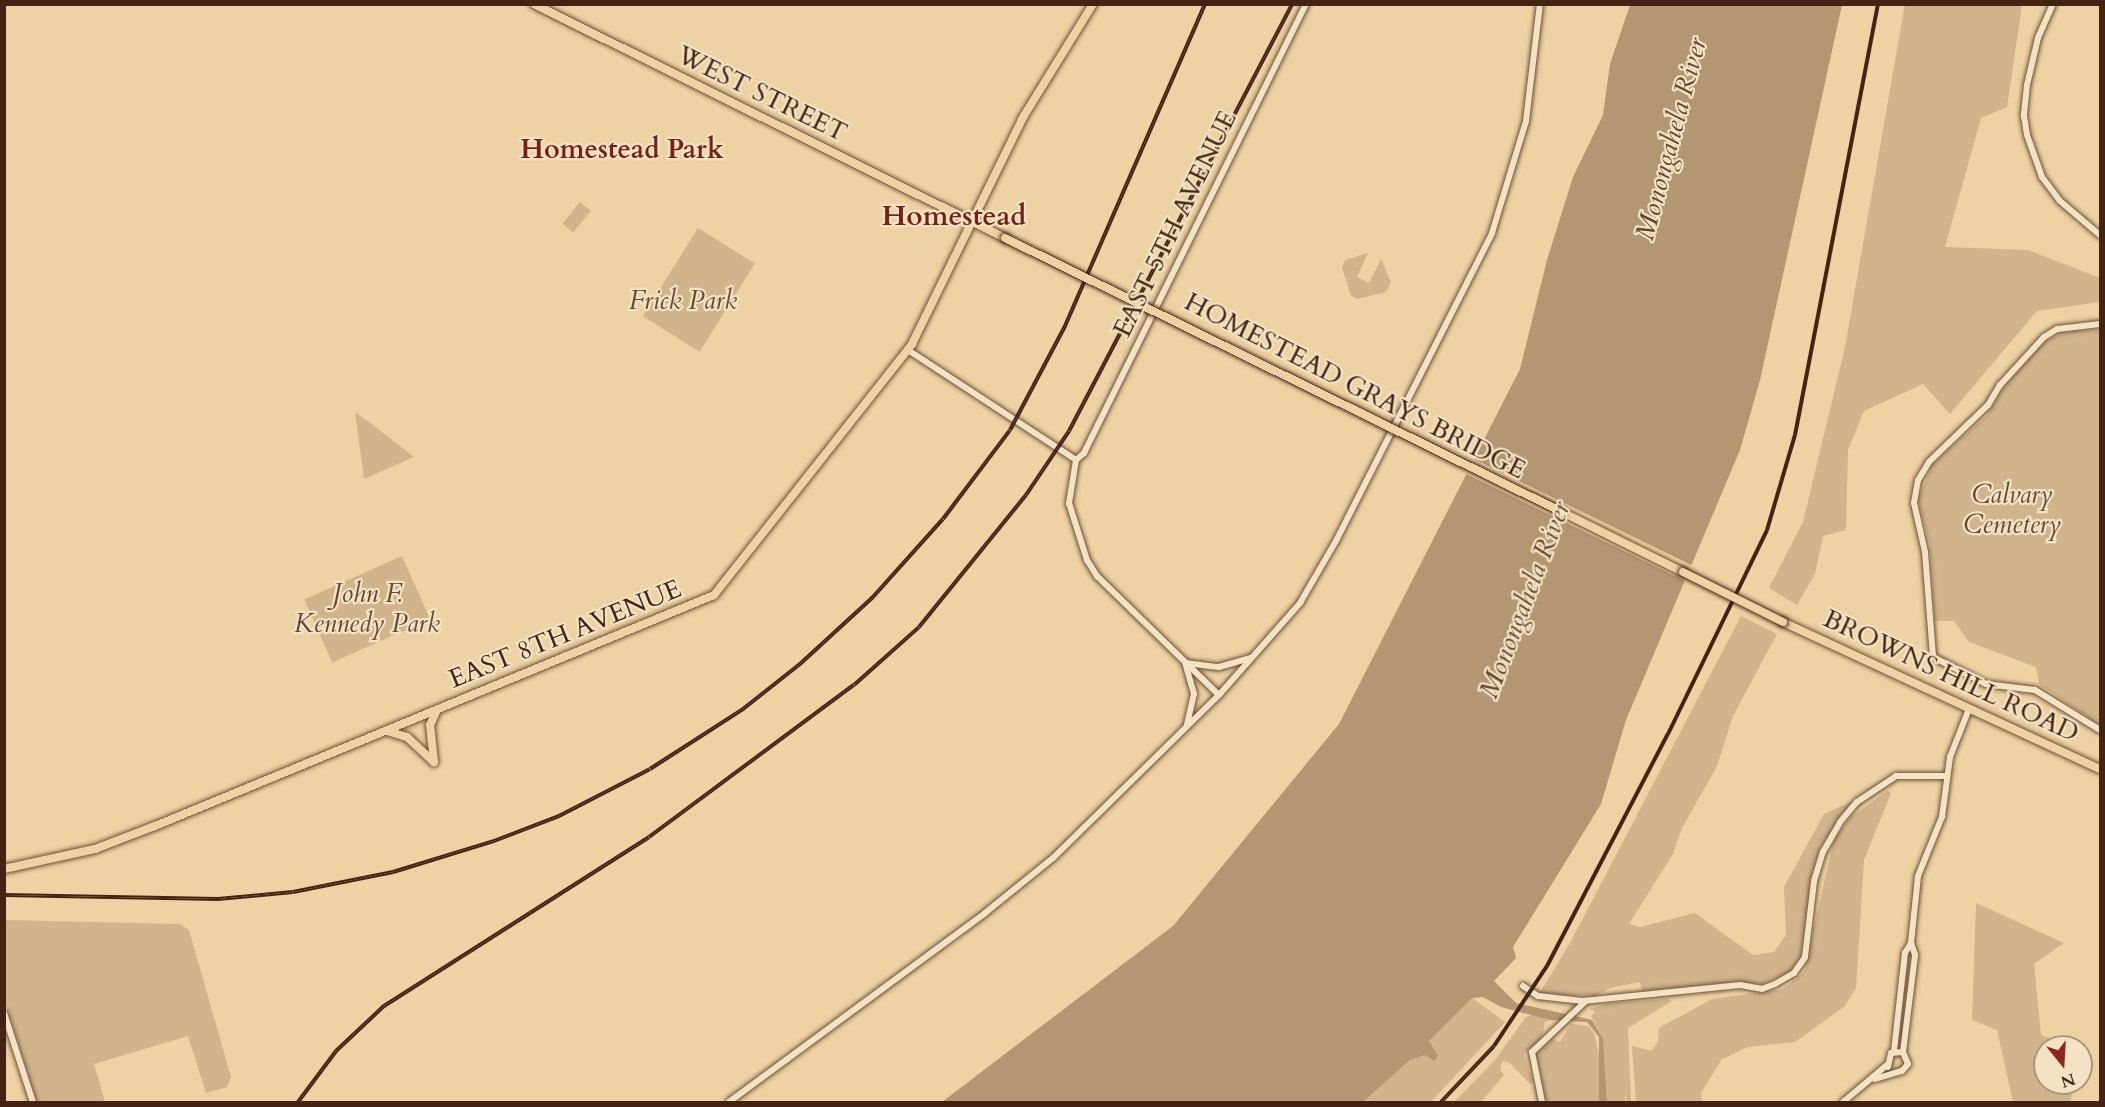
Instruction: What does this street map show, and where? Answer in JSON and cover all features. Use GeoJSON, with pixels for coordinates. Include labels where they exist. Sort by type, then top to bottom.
{"type":"FeatureCollection","features":[{"type":"Feature","properties":{"kind":"main road","name":"WEST STREET"},"geometry":{"type":"LineString","coordinates":[[534,4],[972,221]]}},
{"type":"Feature","properties":{"kind":"main road","name":"EAST 8TH AVENUE"},"geometry":{"type":"LineString","coordinates":[[4,869],[95,849],[714,595],[908,351],[1022,119],[1094,4]]}},
{"type":"Feature","properties":{"kind":"main road","name":"HOMESTEAD GRAYS BRIDGE"},"geometry":{"type":"LineString","coordinates":[[972,221],[1155,309],[1783,622]]}},
{"type":"Feature","properties":{"kind":"main road","name":"BROWNS HILL ROAD"},"geometry":{"type":"LineString","coordinates":[[1783,622],[2100,769]]}},
{"type":"Feature","properties":{"kind":"main road"},"geometry":{"type":"LineString","coordinates":[[387,731],[407,737],[434,762],[430,725],[437,710]]}},
{"type":"Feature","properties":{"kind":"street","name":"EAST 5TH AVENUE"},"geometry":{"type":"LineString","coordinates":[[1076,460],[1083,453],[1306,4]]}},
{"type":"Feature","properties":{"kind":"street"},"geometry":{"type":"LineString","coordinates":[[729,1102],[918,964],[1053,858],[1219,695],[1310,588],[1392,433],[1492,233],[1507,192],[1526,121],[1540,4]]}},
{"type":"Feature","properties":{"kind":"street"},"geometry":{"type":"LineString","coordinates":[[2053,4],[2031,66],[2024,116],[2027,135],[2042,177],[2060,201],[2100,235]]}},
{"type":"Feature","properties":{"kind":"street"},"geometry":{"type":"LineString","coordinates":[[2100,324],[2057,329],[2044,337],[2024,357],[1988,405],[1929,462],[1918,480],[1914,503],[1925,552],[1933,657],[1986,684],[2035,690],[2100,730]]}},
{"type":"Feature","properties":{"kind":"street"},"geometry":{"type":"LineString","coordinates":[[908,351],[1076,460],[1069,503],[1087,560],[1097,576],[1219,695]]}},
{"type":"Feature","properties":{"kind":"street"},"geometry":{"type":"LineString","coordinates":[[1185,662],[1219,667],[1253,657]]}},
{"type":"Feature","properties":{"kind":"street"},"geometry":{"type":"LineString","coordinates":[[1185,662],[1194,694],[1187,726]]}},
{"type":"Feature","properties":{"kind":"street"},"geometry":{"type":"LineString","coordinates":[[1875,1079],[1907,1067],[1903,1052],[1915,955],[1911,943],[1918,876],[1943,814],[1946,776],[1969,709]]}},
{"type":"Feature","properties":{"kind":"street"},"geometry":{"type":"LineString","coordinates":[[1523,986],[1538,996],[1584,1003],[1740,985],[1762,989],[1794,973],[1807,950],[1814,881],[1823,852],[1840,822],[1857,802],[1896,776],[1946,776]]}},
{"type":"Feature","properties":{"kind":"street"},"geometry":{"type":"LineString","coordinates":[[1843,1102],[1875,1079],[1887,1065],[1888,1056],[1894,1051],[1905,953],[1911,943]]}},
{"type":"Feature","properties":{"kind":"street"},"geometry":{"type":"LineString","coordinates":[[1542,1102],[1530,1057],[1584,1003]]}},
{"type":"Feature","properties":{"kind":"street"},"geometry":{"type":"LineString","coordinates":[[4,1013],[33,1102]]}},
{"type":"Feature","properties":{"kind":"street"},"geometry":{"type":"LineString","coordinates":[[1894,1051],[1903,1052]]}},
{"type":"Feature","properties":{"kind":"street"},"geometry":{"type":"LineString","coordinates":[[1887,1065],[1896,1072]]}},
{"type":"Feature","properties":{"kind":"green space"},"geometry":{"type":"Polygon","coordinates":[[[1905,4],[2022,5],[2007,107],[1981,118],[1945,247],[2028,250],[2100,278],[2100,302],[2037,311],[1950,414],[1923,384],[1864,411],[1848,450],[1846,530],[1823,536],[1815,574],[1797,605],[1769,588],[1803,522],[1845,347],[1905,4]]]}},
{"type":"Feature","properties":{"kind":"green space"},"geometry":{"type":"Polygon","coordinates":[[[580,202],[591,211],[573,233],[562,224],[580,202]]]}},
{"type":"Feature","properties":{"kind":"green space","name":"Frick Park"},"geometry":{"type":"Polygon","coordinates":[[[698,228],[755,264],[700,352],[643,316],[698,228]]]}},
{"type":"Feature","properties":{"kind":"green space"},"geometry":{"type":"Polygon","coordinates":[[[1368,253],[1357,277],[1369,283],[1381,259],[1391,282],[1386,292],[1357,299],[1351,296],[1342,268],[1345,260],[1368,253]]]}},
{"type":"Feature","properties":{"kind":"green space","name":"Calvary Cemetery"},"geometry":{"type":"Polygon","coordinates":[[[2100,330],[2100,725],[2039,684],[2036,667],[1969,642],[1954,621],[1935,621],[1930,545],[1918,499],[1932,465],[1986,416],[2005,386],[2042,344],[2062,332],[2100,330]]]}},
{"type":"Feature","properties":{"kind":"green space"},"geometry":{"type":"Polygon","coordinates":[[[355,412],[373,425],[414,457],[364,479],[355,412]]]}},
{"type":"Feature","properties":{"kind":"green space","name":"John F. Kennedy Park"},"geometry":{"type":"Polygon","coordinates":[[[402,556],[430,619],[332,663],[304,600],[402,556]]]}},
{"type":"Feature","properties":{"kind":"green space"},"geometry":{"type":"Polygon","coordinates":[[[1741,616],[1777,634],[1733,716],[1717,766],[1682,828],[1673,854],[1629,924],[1640,927],[1695,913],[1753,955],[1774,952],[1786,935],[1784,887],[1824,814],[1851,802],[1821,846],[1813,868],[1801,957],[1790,972],[1762,984],[1736,982],[1642,992],[1640,982],[1610,988],[1596,996],[1539,994],[1570,943],[1741,616]]]}},
{"type":"Feature","properties":{"kind":"green space"},"geometry":{"type":"Polygon","coordinates":[[[1887,791],[1891,793],[1864,860],[1856,988],[1845,1006],[1795,1042],[1748,1047],[1722,1059],[1701,1093],[1702,1102],[1636,1102],[1632,1046],[1652,1051],[1658,1041],[1659,1028],[1712,999],[1783,989],[1804,972],[1834,839],[1850,818],[1887,791]]]}},
{"type":"Feature","properties":{"kind":"green space"},"geometry":{"type":"Polygon","coordinates":[[[1976,903],[2064,943],[2034,964],[2041,1035],[2033,1035],[2033,1095],[2072,1095],[2070,1102],[2013,1102],[1997,1030],[1972,1020],[1976,903]]]}},
{"type":"Feature","properties":{"kind":"green space"},"geometry":{"type":"Polygon","coordinates":[[[4,920],[180,924],[189,930],[231,1077],[227,1087],[206,1093],[188,1036],[94,1064],[105,1102],[37,1102],[5,1001],[4,920]]]}},
{"type":"Feature","properties":{"kind":"green space"},"geometry":{"type":"Polygon","coordinates":[[[1472,998],[1505,1022],[1431,1102],[1363,1102],[1410,1060],[1425,1055],[1434,1060],[1429,1041],[1472,998]]]}},
{"type":"Feature","properties":{"kind":"green space"},"geometry":{"type":"Polygon","coordinates":[[[1667,999],[1672,1001],[1628,1028],[1631,1102],[1627,1102],[1625,1094],[1625,1102],[1607,1102],[1603,1038],[1591,1016],[1595,1012],[1590,1009],[1606,1004],[1667,999]]]}},
{"type":"Feature","properties":{"kind":"green space"},"geometry":{"type":"Polygon","coordinates":[[[1534,1014],[1550,1020],[1545,1022],[1542,1038],[1524,1055],[1533,1082],[1530,1084],[1510,1063],[1502,1061],[1500,1070],[1504,1075],[1481,1102],[1454,1102],[1495,1060],[1526,1017],[1534,1014]]]}},
{"type":"Feature","properties":{"kind":"green space"},"geometry":{"type":"Polygon","coordinates":[[[1571,1024],[1588,1026],[1594,1033],[1600,1059],[1600,1102],[1546,1102],[1536,1054],[1552,1039],[1560,1042],[1571,1024]]]}},
{"type":"Feature","properties":{"kind":"water","name":"Monongahela River"},"geometry":{"type":"Polygon","coordinates":[[[1630,5],[1842,5],[1760,380],[1740,450],[1626,720],[1601,804],[1513,947],[1516,958],[1494,981],[1516,1003],[1592,1020],[1603,1038],[1607,1102],[1600,1102],[1599,1099],[1599,1037],[1587,1022],[1550,1020],[1501,1007],[1483,997],[1472,998],[1429,1041],[1438,1056],[1434,1061],[1425,1055],[1410,1060],[1363,1102],[942,1102],[1173,926],[1339,724],[1520,369],[1547,260],[1573,177],[1603,115],[1610,64],[1630,5]]]}},
{"type":"Feature","properties":{"kind":"pier"},"geometry":{"type":"Polygon","coordinates":[[[1472,458],[1696,567],[1688,582],[1465,473],[1472,458]]]}},
{"type":"Feature","properties":{"kind":"railway"},"geometry":{"type":"LineString","coordinates":[[4,895],[218,899],[293,892],[393,872],[494,841],[559,816],[650,769],[743,709],[800,664],[872,598],[943,519],[1010,430],[1065,326],[1205,4]]}},
{"type":"Feature","properties":{"kind":"railway"},"geometry":{"type":"LineString","coordinates":[[298,1102],[336,1051],[384,1006],[649,837],[854,685],[919,627],[1026,495],[1069,431],[1292,4]]}},
{"type":"Feature","properties":{"kind":"railway"},"geometry":{"type":"LineString","coordinates":[[1441,1102],[1494,1046],[1547,966],[1668,734],[1767,530],[1795,435],[1878,4]]}},
{"type":"Feature","properties":{"kind":"district","name":"Homestead Park"},"geometry":{"type":"Point","coordinates":[622,150]}},
{"type":"Feature","properties":{"kind":"district","name":"Homestead"},"geometry":{"type":"Point","coordinates":[954,216]}}]}
